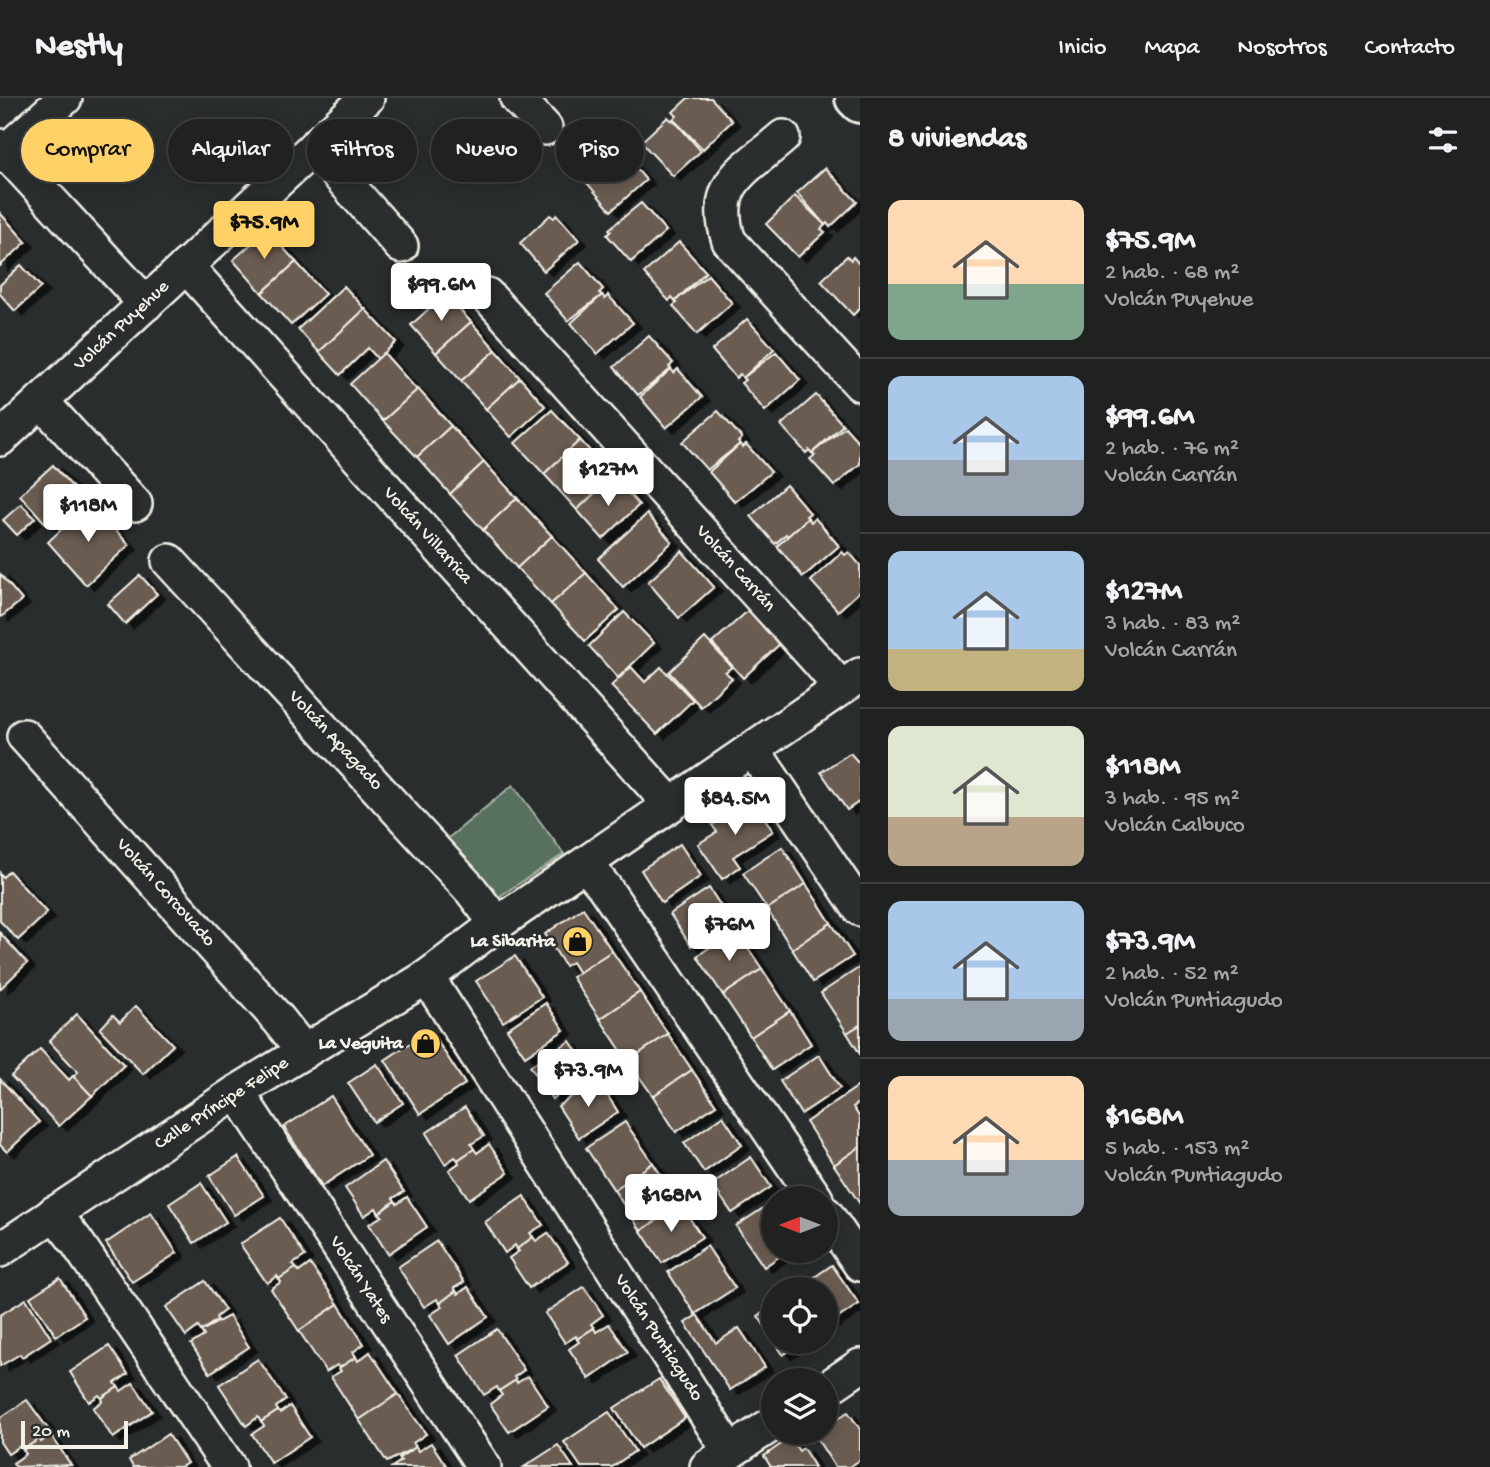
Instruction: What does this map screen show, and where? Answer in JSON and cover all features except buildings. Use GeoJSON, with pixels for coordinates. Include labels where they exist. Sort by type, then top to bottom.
{"type":"FeatureCollection","features":[{"type":"Feature","properties":{"kind":"main road"},"geometry":{"type":"LineString","coordinates":[[855,98],[860,103]]}},
{"type":"Feature","properties":{"kind":"street"},"geometry":{"type":"LineString","coordinates":[[65,98],[2,151],[146,304]]}},
{"type":"Feature","properties":{"kind":"street","name":"Volcán Puyehue"},"geometry":{"type":"LineString","coordinates":[[344,119],[367,98]]}},
{"type":"Feature","properties":{"kind":"street"},"geometry":{"type":"LineString","coordinates":[[517,98],[545,128]]}},
{"type":"Feature","properties":{"kind":"street"},"geometry":{"type":"LineString","coordinates":[[783,137],[732,182],[723,201],[723,222],[729,241],[860,384]]}},
{"type":"Feature","properties":{"kind":"street","name":"Volcán Puyehue"},"geometry":{"type":"LineString","coordinates":[[0,439],[307,154]]}},
{"type":"Feature","properties":{"kind":"street"},"geometry":{"type":"LineString","coordinates":[[345,182],[401,246]]}},
{"type":"Feature","properties":{"kind":"street","name":"Volcán Villarrica"},"geometry":{"type":"LineString","coordinates":[[186,266],[670,804]]}},
{"type":"Feature","properties":{"kind":"street","name":"Volcán Carrán"},"geometry":{"type":"LineString","coordinates":[[487,295],[810,651],[850,682]]}},
{"type":"Feature","properties":{"kind":"street"},"geometry":{"type":"LineString","coordinates":[[40,401],[135,504]]}},
{"type":"Feature","properties":{"kind":"street","name":"Volcán Apagado"},"geometry":{"type":"LineString","coordinates":[[169,561],[462,879],[497,924]]}},
{"type":"Feature","properties":{"kind":"street","name":"Calle Príncipe Felipe"},"geometry":{"type":"LineString","coordinates":[[0,1250],[237,1092],[427,977],[497,924],[850,682]]}},
{"type":"Feature","properties":{"kind":"street","name":"Volcán Corcovado"},"geometry":{"type":"LineString","coordinates":[[24,736],[279,1020],[304,1052]]}},
{"type":"Feature","properties":{"kind":"street"},"geometry":{"type":"LineString","coordinates":[[753,750],[860,909]]}},
{"type":"Feature","properties":{"kind":"street"},"geometry":{"type":"LineString","coordinates":[[586,865],[605,888],[807,1186]]}},
{"type":"Feature","properties":{"kind":"street","name":"Volcán Puntiagudo"},"geometry":{"type":"LineString","coordinates":[[427,977],[719,1460]]}},
{"type":"Feature","properties":{"kind":"street","name":"Volcán Yates"},"geometry":{"type":"LineString","coordinates":[[237,1092],[484,1467]]}},
{"type":"Feature","properties":{"kind":"street"},"geometry":{"type":"LineString","coordinates":[[54,1213],[76,1241],[229,1467]]}},
{"type":"Feature","properties":{"kind":"street"},"geometry":{"type":"LineString","coordinates":[[838,1232],[860,1264]]}},
{"type":"Feature","properties":{"kind":"street"},"geometry":{"type":"LineString","coordinates":[[838,1381],[860,1366]]}},
{"type":"Feature","properties":{"kind":"street"},"geometry":{"type":"LineString","coordinates":[[719,1460],[761,1432]]}},
{"type":"Feature","properties":{"kind":"green space"},"geometry":{"type":"Polygon","coordinates":[[[513,785],[564,854],[494,900],[446,840],[513,785]]]}},
{"type":"Feature","properties":{"kind":"place","name":"La Sibarita"},"geometry":{"type":"Point","coordinates":[578,942]}},
{"type":"Feature","properties":{"kind":"place","name":"La Veguita"},"geometry":{"type":"Point","coordinates":[426,1044]}}]}
